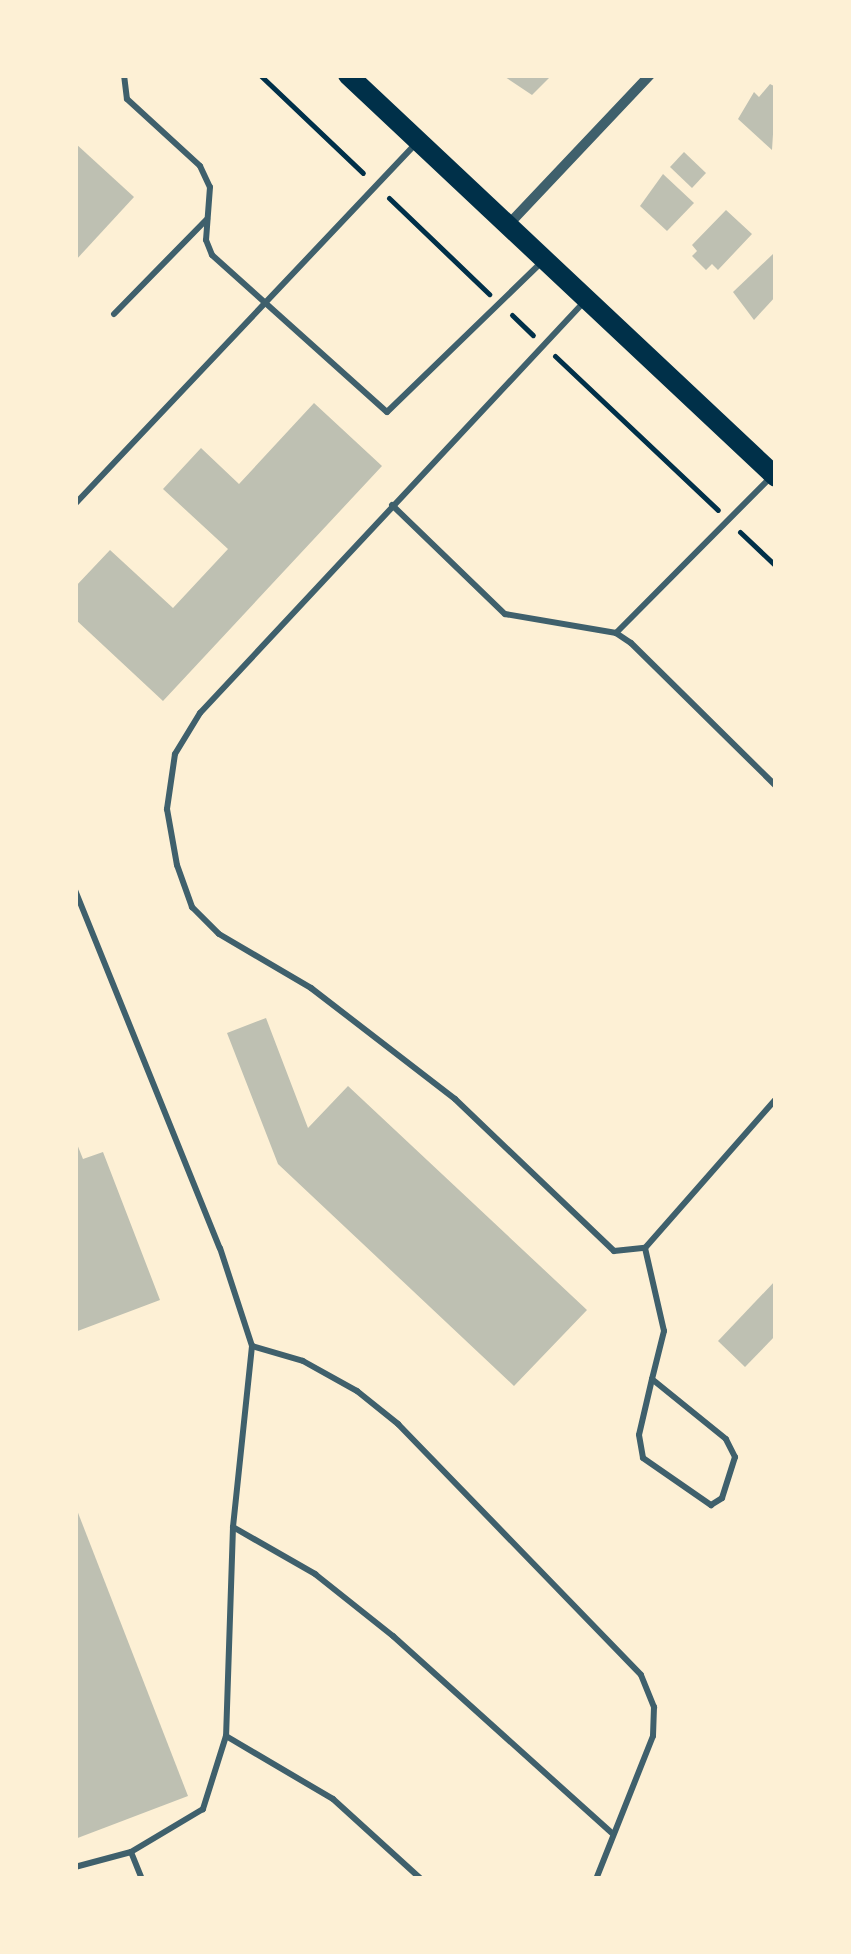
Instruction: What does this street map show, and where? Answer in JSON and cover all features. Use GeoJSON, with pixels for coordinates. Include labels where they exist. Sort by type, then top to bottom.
{"type":"FeatureCollection","features":[{"type":"Feature","properties":{"kind":"main road"},"geometry":{"type":"LineString","coordinates":[[348,75],[775,476]]}},
{"type":"Feature","properties":{"kind":"street"},"geometry":{"type":"LineString","coordinates":[[508,225],[650,75]]}},
{"type":"Feature","properties":{"kind":"lane"},"geometry":{"type":"LineString","coordinates":[[124,75],[127,98],[200,166],[210,187],[207,220],[212,255],[267,300],[387,412],[544,260]]}},
{"type":"Feature","properties":{"kind":"lane"},"geometry":{"type":"LineString","coordinates":[[75,504],[418,141]]}},
{"type":"Feature","properties":{"kind":"lane"},"geometry":{"type":"LineString","coordinates":[[114,314],[207,220]]}},
{"type":"Feature","properties":{"kind":"lane"},"geometry":{"type":"LineString","coordinates":[[586,299],[392,505],[192,727],[176,754],[167,810],[177,864],[192,907],[219,934],[311,988],[456,1099],[614,1251],[645,1248],[776,1099]]}},
{"type":"Feature","properties":{"kind":"lane"},"geometry":{"type":"LineString","coordinates":[[616,633],[775,476]]}},
{"type":"Feature","properties":{"kind":"lane"},"geometry":{"type":"LineString","coordinates":[[392,505],[505,614],[616,633],[776,786]]}},
{"type":"Feature","properties":{"kind":"lane"},"geometry":{"type":"LineString","coordinates":[[75,890],[220,1248],[252,1346],[233,1527],[226,1736],[203,1809],[132,1852],[75,1867]]}},
{"type":"Feature","properties":{"kind":"lane"},"geometry":{"type":"LineString","coordinates":[[645,1248],[664,1331],[652,1379],[639,1435],[643,1458],[711,1505],[722,1498],[735,1458],[726,1439],[652,1379]]}},
{"type":"Feature","properties":{"kind":"lane"},"geometry":{"type":"LineString","coordinates":[[252,1346],[303,1361],[358,1391],[398,1424],[641,1675],[654,1708],[652,1736],[596,1879]]}},
{"type":"Feature","properties":{"kind":"lane"},"geometry":{"type":"LineString","coordinates":[[233,1527],[315,1574],[394,1636],[614,1834]]}},
{"type":"Feature","properties":{"kind":"lane"},"geometry":{"type":"LineString","coordinates":[[226,1736],[334,1799],[421,1879]]}},
{"type":"Feature","properties":{"kind":"lane"},"geometry":{"type":"LineString","coordinates":[[132,1852],[142,1879]]}},
{"type":"Feature","properties":{"kind":"path"},"geometry":{"type":"LineString","coordinates":[[260,75],[776,566]]}},
{"type":"Feature","properties":{"kind":"building"},"geometry":{"type":"Polygon","coordinates":[[[502,75],[552,75],[532,95],[502,75]]]}},
{"type":"Feature","properties":{"kind":"building"},"geometry":{"type":"Polygon","coordinates":[[[770,84],[776,87],[772,150],[738,119],[754,92],[759,97],[770,84]]]}},
{"type":"Feature","properties":{"kind":"building"},"geometry":{"type":"Polygon","coordinates":[[[75,143],[134,197],[75,261],[75,143]]]}},
{"type":"Feature","properties":{"kind":"building"},"geometry":{"type":"Polygon","coordinates":[[[684,152],[706,173],[692,188],[670,167],[684,152]]]}},
{"type":"Feature","properties":{"kind":"building"},"geometry":{"type":"Polygon","coordinates":[[[663,174],[694,203],[667,231],[640,206],[663,174]]]}},
{"type":"Feature","properties":{"kind":"building"},"geometry":{"type":"Polygon","coordinates":[[[726,210],[752,234],[718,270],[712,264],[706,270],[692,256],[697,251],[692,245],[726,210]]]}},
{"type":"Feature","properties":{"kind":"building"},"geometry":{"type":"Polygon","coordinates":[[[773,254],[776,296],[754,320],[733,292],[773,254]]]}},
{"type":"Feature","properties":{"kind":"building"},"geometry":{"type":"Polygon","coordinates":[[[314,403],[382,466],[163,701],[75,619],[75,587],[110,550],[173,608],[228,549],[163,489],[201,448],[239,484],[314,403]]]}},
{"type":"Feature","properties":{"kind":"building"},"geometry":{"type":"Polygon","coordinates":[[[266,1018],[308,1128],[348,1086],[587,1310],[514,1386],[278,1164],[227,1033],[266,1018]]]}},
{"type":"Feature","properties":{"kind":"building"},"geometry":{"type":"Polygon","coordinates":[[[75,1139],[83,1159],[103,1152],[160,1300],[75,1332],[75,1139]]]}},
{"type":"Feature","properties":{"kind":"building"},"geometry":{"type":"Polygon","coordinates":[[[776,1280],[776,1335],[745,1367],[718,1341],[776,1280]]]}},
{"type":"Feature","properties":{"kind":"building"},"geometry":{"type":"Polygon","coordinates":[[[75,1505],[188,1796],[75,1839],[75,1505]]]}}]}
